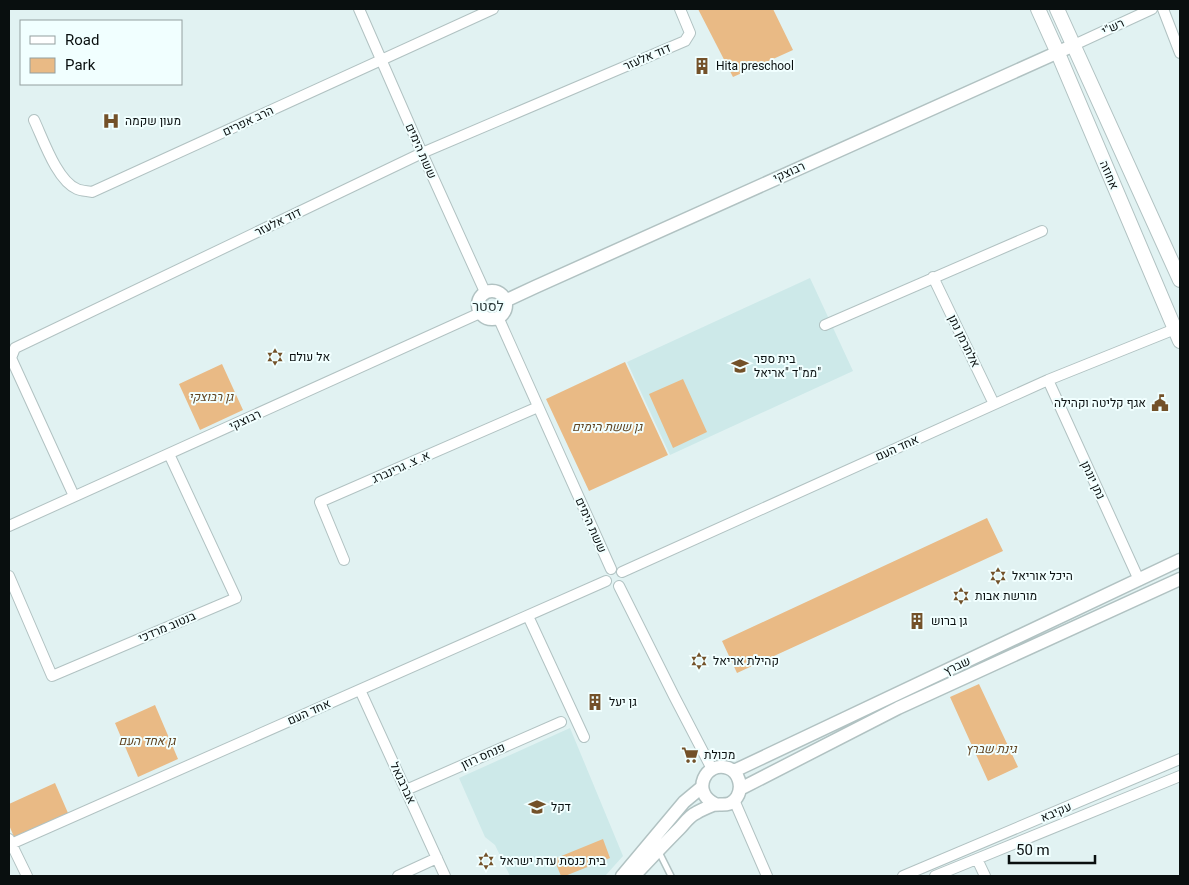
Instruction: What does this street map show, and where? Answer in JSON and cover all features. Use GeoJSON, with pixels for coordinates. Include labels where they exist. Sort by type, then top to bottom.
{"type":"FeatureCollection","features":[{"type":"Feature","properties":{"kind":"main road","name":"אחוזה"},"geometry":{"type":"LineString","coordinates":[[1038,9],[1178,335]]}},
{"type":"Feature","properties":{"kind":"main road","name":"אחוזה"},"geometry":{"type":"LineString","coordinates":[[1057,9],[1180,280]]}},
{"type":"Feature","properties":{"kind":"street","name":"ששת הימים"},"geometry":{"type":"LineString","coordinates":[[359,9],[485,292]]}},
{"type":"Feature","properties":{"kind":"street","name":"הרב אפרים"},"geometry":{"type":"LineString","coordinates":[[34,120],[54,165],[64,180],[77,190],[92,192],[493,9]]}},
{"type":"Feature","properties":{"kind":"street","name":"דוד אלעזר"},"geometry":{"type":"LineString","coordinates":[[74,496],[10,358],[15,348],[422,153],[685,41],[690,33],[680,9]]}},
{"type":"Feature","properties":{"kind":"street","name":"רש\"י"},"geometry":{"type":"LineString","coordinates":[[1074,45],[1152,9]]}},
{"type":"Feature","properties":{"kind":"street"},"geometry":{"type":"LineString","coordinates":[[1162,9],[1180,53]]}},
{"type":"Feature","properties":{"kind":"street","name":"רבוצקי"},"geometry":{"type":"LineString","coordinates":[[505,302],[1057,51],[1074,45]]}},
{"type":"Feature","properties":{"kind":"street"},"geometry":{"type":"LineString","coordinates":[[825,325],[1042,231]]}},
{"type":"Feature","properties":{"kind":"street","name":"אלתרמן נתן"},"geometry":{"type":"LineString","coordinates":[[933,277],[994,404]]}},
{"type":"Feature","properties":{"kind":"street"},"geometry":{"type":"LineString","coordinates":[[489,291],[500,293],[504,297],[505,302],[504,312],[498,318],[493,319],[488,319],[480,313],[477,307],[481,296],[489,291]]}},
{"type":"Feature","properties":{"kind":"street","name":"רבוצקי"},"geometry":{"type":"LineString","coordinates":[[9,526],[480,313]]}},
{"type":"Feature","properties":{"kind":"street","name":"ששת הימים"},"geometry":{"type":"LineString","coordinates":[[498,318],[611,569]]}},
{"type":"Feature","properties":{"kind":"street","name":"אחד העם"},"geometry":{"type":"LineString","coordinates":[[622,572],[1048,380],[1178,335]]}},
{"type":"Feature","properties":{"kind":"street","name":"נתן יונתן"},"geometry":{"type":"LineString","coordinates":[[1048,380],[1139,580]]}},
{"type":"Feature","properties":{"kind":"street","name":"א. צ. גרינברג"},"geometry":{"type":"LineString","coordinates":[[344,560],[320,502],[538,407]]}},
{"type":"Feature","properties":{"kind":"street","name":"בנטוב מרדכי"},"geometry":{"type":"LineString","coordinates":[[9,576],[52,676],[236,598],[169,454]]}},
{"type":"Feature","properties":{"kind":"street","name":"שברץ"},"geometry":{"type":"LineString","coordinates":[[734,771],[1180,560]]}},
{"type":"Feature","properties":{"kind":"street"},"geometry":{"type":"LineString","coordinates":[[617,568],[622,572],[624,580],[619,586],[613,587],[608,584],[606,573],[611,569],[617,568]]}},
{"type":"Feature","properties":{"kind":"street","name":"שברץ"},"geometry":{"type":"LineString","coordinates":[[737,794],[898,708],[1180,579]]}},
{"type":"Feature","properties":{"kind":"street","name":"אחד העם"},"geometry":{"type":"LineString","coordinates":[[10,841],[360,690],[606,581]]}},
{"type":"Feature","properties":{"kind":"street"},"geometry":{"type":"LineString","coordinates":[[619,586],[712,769]]}},
{"type":"Feature","properties":{"kind":"street"},"geometry":{"type":"LineString","coordinates":[[528,616],[584,737]]}},
{"type":"Feature","properties":{"kind":"street","name":"אברבנאל"},"geometry":{"type":"LineString","coordinates":[[360,690],[445,876]]}},
{"type":"Feature","properties":{"kind":"street","name":"פנחס רוזן"},"geometry":{"type":"LineString","coordinates":[[406,790],[561,722]]}},
{"type":"Feature","properties":{"kind":"street","name":"עקיבא"},"geometry":{"type":"LineString","coordinates":[[903,876],[1180,759]]}},
{"type":"Feature","properties":{"kind":"street"},"geometry":{"type":"LineString","coordinates":[[719,767],[734,771],[740,782],[737,794],[729,804],[722,805],[710,802],[706,798],[702,787],[706,774],[712,769],[719,767]]}},
{"type":"Feature","properties":{"kind":"street","name":"עקיבא"},"geometry":{"type":"LineString","coordinates":[[935,876],[1180,776]]}},
{"type":"Feature","properties":{"kind":"street"},"geometry":{"type":"LineString","coordinates":[[622,876],[684,802],[702,787]]}},
{"type":"Feature","properties":{"kind":"street"},"geometry":{"type":"LineString","coordinates":[[737,794],[767,876]]}},
{"type":"Feature","properties":{"kind":"street"},"geometry":{"type":"LineString","coordinates":[[634,876],[694,813],[715,804]]}},
{"type":"Feature","properties":{"kind":"street"},"geometry":{"type":"LineString","coordinates":[[10,841],[27,876]]}},
{"type":"Feature","properties":{"kind":"street"},"geometry":{"type":"LineString","coordinates":[[398,876],[438,858]]}},
{"type":"Feature","properties":{"kind":"street"},"geometry":{"type":"LineString","coordinates":[[977,859],[985,876]]}},
{"type":"Feature","properties":{"kind":"lane"},"geometry":{"type":"LineString","coordinates":[[658,850],[671,876]]}},
{"type":"Feature","properties":{"kind":"shaded area","name":"בית ספר ממ\"ד \"אריאל\""},"geometry":{"type":"Polygon","coordinates":[[[810,278],[853,371],[670,455],[627,362],[810,278]]]}},
{"type":"Feature","properties":{"kind":"shaded area","name":"דקל"},"geometry":{"type":"Polygon","coordinates":[[[570,728],[623,856],[605,876],[510,876],[495,845],[485,837],[459,778],[570,728]]]}},
{"type":"Feature","properties":{"kind":"green space"},"geometry":{"type":"Polygon","coordinates":[[[698,9],[773,9],[793,50],[733,77],[698,9]]]}},
{"type":"Feature","properties":{"kind":"green space","name":"גן ששת הימים"},"geometry":{"type":"Polygon","coordinates":[[[625,362],[668,455],[589,491],[546,399],[625,362]]]}},
{"type":"Feature","properties":{"kind":"green space","name":"גן רבוצקי"},"geometry":{"type":"Polygon","coordinates":[[[222,364],[243,410],[200,430],[179,384],[222,364]]]}},
{"type":"Feature","properties":{"kind":"green space"},"geometry":{"type":"Polygon","coordinates":[[[683,379],[707,432],[673,448],[649,394],[683,379]]]}},
{"type":"Feature","properties":{"kind":"green space"},"geometry":{"type":"Polygon","coordinates":[[[987,518],[1003,551],[737,673],[722,641],[987,518]]]}},
{"type":"Feature","properties":{"kind":"green space","name":"גינת שברץ"},"geometry":{"type":"Polygon","coordinates":[[[979,684],[1018,767],[988,781],[950,697],[979,684]]]}},
{"type":"Feature","properties":{"kind":"green space","name":"גן אחד העם"},"geometry":{"type":"Polygon","coordinates":[[[155,705],[178,759],[138,777],[115,723],[155,705]]]}},
{"type":"Feature","properties":{"kind":"green space"},"geometry":{"type":"Polygon","coordinates":[[[55,783],[68,813],[14,837],[9,825],[9,804],[55,783]]]}},
{"type":"Feature","properties":{"kind":"green space"},"geometry":{"type":"Polygon","coordinates":[[[603,839],[610,858],[561,876],[554,859],[603,839]]]}},
{"type":"Feature","properties":{"kind":"place","name":"Hita preschool"},"geometry":{"type":"Point","coordinates":[702,66]}},
{"type":"Feature","properties":{"kind":"place","name":"מעון שקמה"},"geometry":{"type":"Point","coordinates":[111,121]}},
{"type":"Feature","properties":{"kind":"place","name":"אל עולם"},"geometry":{"type":"Point","coordinates":[275,357]}},
{"type":"Feature","properties":{"kind":"place","name":"בית ספר ממ\"ד \"אריאל\""},"geometry":{"type":"Point","coordinates":[740,366]}},
{"type":"Feature","properties":{"kind":"place","name":"אגף קליטה וקהילה"},"geometry":{"type":"Point","coordinates":[1160,403]}},
{"type":"Feature","properties":{"kind":"place","name":"היכל אוריאל"},"geometry":{"type":"Point","coordinates":[998,576]}},
{"type":"Feature","properties":{"kind":"place","name":"מורשת אבות"},"geometry":{"type":"Point","coordinates":[961,596]}},
{"type":"Feature","properties":{"kind":"place","name":"גן ברוש"},"geometry":{"type":"Point","coordinates":[917,621]}},
{"type":"Feature","properties":{"kind":"place","name":"קהילת אריאל"},"geometry":{"type":"Point","coordinates":[699,661]}},
{"type":"Feature","properties":{"kind":"place","name":"גן יעל"},"geometry":{"type":"Point","coordinates":[595,702]}},
{"type":"Feature","properties":{"kind":"place","name":"מכולת"},"geometry":{"type":"Point","coordinates":[690,755]}},
{"type":"Feature","properties":{"kind":"place","name":"דקל"},"geometry":{"type":"Point","coordinates":[537,807]}},
{"type":"Feature","properties":{"kind":"place","name":"בית כנסת עדת ישראל"},"geometry":{"type":"Point","coordinates":[486,861]}},
{"type":"Feature","properties":{"kind":"district","name":"לסטר"},"geometry":{"type":"Point","coordinates":[488,306]}}]}
